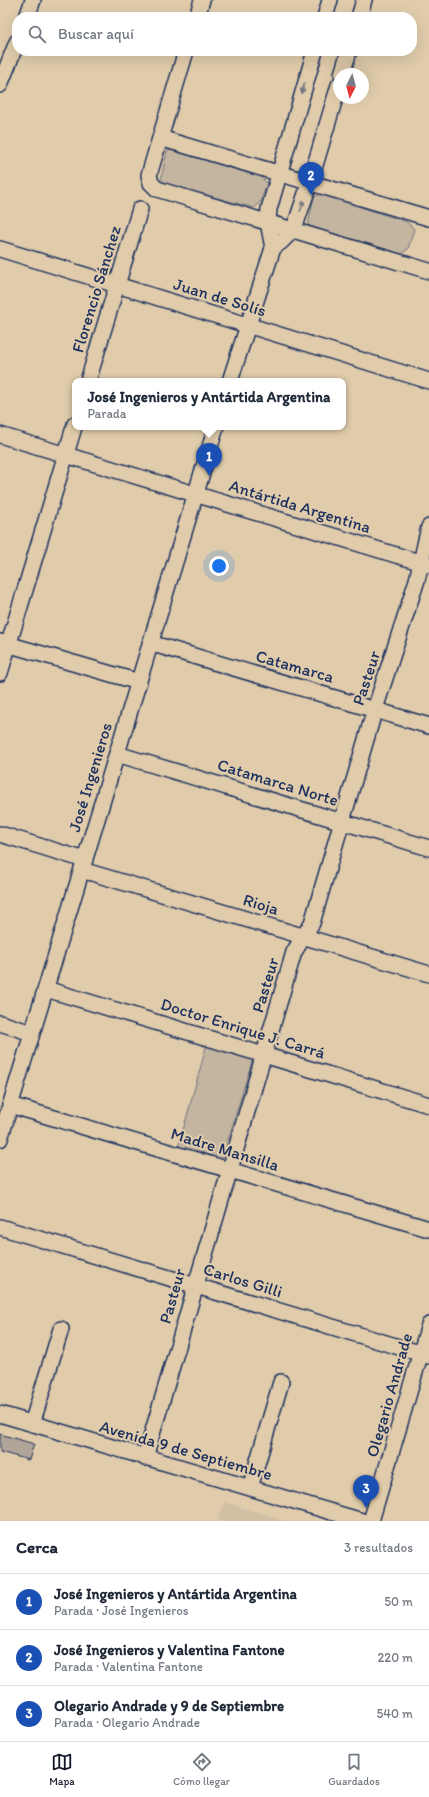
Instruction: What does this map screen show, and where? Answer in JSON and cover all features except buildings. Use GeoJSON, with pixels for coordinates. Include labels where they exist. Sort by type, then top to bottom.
{"type":"FeatureCollection","features":[{"type":"Feature","properties":{"kind":"street"},"geometry":{"type":"LineString","coordinates":[[29,12],[33,0]]}},
{"type":"Feature","properties":{"kind":"street"},"geometry":{"type":"LineString","coordinates":[[198,12],[202,0]]}},
{"type":"Feature","properties":{"kind":"street"},"geometry":{"type":"LineString","coordinates":[[326,12],[330,0]]}},
{"type":"Feature","properties":{"kind":"street"},"geometry":{"type":"LineString","coordinates":[[360,12],[364,0]]}},
{"type":"Feature","properties":{"kind":"street"},"geometry":{"type":"LineString","coordinates":[[0,85],[12,55]]}},
{"type":"Feature","properties":{"kind":"street"},"geometry":{"type":"LineString","coordinates":[[185,56],[149,175],[151,183],[157,189],[294,229],[429,271]]}},
{"type":"Feature","properties":{"kind":"street"},"geometry":{"type":"LineString","coordinates":[[231,378],[272,248],[268,222],[268,209],[313,56]]}},
{"type":"Feature","properties":{"kind":"street"},"geometry":{"type":"LineString","coordinates":[[344,68],[347,56]]}},
{"type":"Feature","properties":{"kind":"street"},"geometry":{"type":"LineString","coordinates":[[272,248],[282,241],[294,229],[333,104]]}},
{"type":"Feature","properties":{"kind":"street"},"geometry":{"type":"LineString","coordinates":[[160,138],[429,218]]}},
{"type":"Feature","properties":{"kind":"street","name":"Florencio Sánchez"},"geometry":{"type":"LineString","coordinates":[[89,378],[140,209]]}},
{"type":"Feature","properties":{"kind":"street","name":"Juan de Solís"},"geometry":{"type":"LineString","coordinates":[[0,249],[429,381]]}},
{"type":"Feature","properties":{"kind":"street"},"geometry":{"type":"LineString","coordinates":[[0,673],[4,644],[73,430]]}},
{"type":"Feature","properties":{"kind":"street","name":"José Ingenieros"},"geometry":{"type":"LineString","coordinates":[[0,1139],[215,430]]}},
{"type":"Feature","properties":{"kind":"street","name":"Antártida Argentina"},"geometry":{"type":"LineString","coordinates":[[0,435],[425,564]]}},
{"type":"Feature","properties":{"kind":"street","name":"Pasteur"},"geometry":{"type":"LineString","coordinates":[[145,1458],[294,952],[312,923],[375,709],[417,580],[425,564],[429,527]]}},
{"type":"Feature","properties":{"kind":"street","name":"Catamarca"},"geometry":{"type":"LineString","coordinates":[[150,643],[429,726]]}},
{"type":"Feature","properties":{"kind":"street"},"geometry":{"type":"LineString","coordinates":[[4,644],[139,682]]}},
{"type":"Feature","properties":{"kind":"street","name":"Catamarca Norte"},"geometry":{"type":"LineString","coordinates":[[117,754],[429,848]]}},
{"type":"Feature","properties":{"kind":"street","name":"Rioja"},"geometry":{"type":"LineString","coordinates":[[0,834],[83,865],[304,936],[429,974]]}},
{"type":"Feature","properties":{"kind":"street","name":"Doctor Enrique J. Carrá"},"geometry":{"type":"LineString","coordinates":[[46,989],[429,1105]]}},
{"type":"Feature","properties":{"kind":"street"},"geometry":{"type":"LineString","coordinates":[[0,1023],[32,1033]]}},
{"type":"Feature","properties":{"kind":"street","name":"Madre Mansilla"},"geometry":{"type":"LineString","coordinates":[[10,1105],[429,1229]]}},
{"type":"Feature","properties":{"kind":"street","name":"Carlos Gilli"},"geometry":{"type":"LineString","coordinates":[[0,1227],[425,1355]]}},
{"type":"Feature","properties":{"kind":"street","name":"Olegario Andrade"},"geometry":{"type":"LineString","coordinates":[[371,1521],[425,1355],[429,1325]]}},
{"type":"Feature","properties":{"kind":"street"},"geometry":{"type":"LineString","coordinates":[[32,1424],[62,1329]]}},
{"type":"Feature","properties":{"kind":"street"},"geometry":{"type":"LineString","coordinates":[[250,1488],[282,1382]]}},
{"type":"Feature","properties":{"kind":"street","name":"Avenida 9 de Septiembre"},"geometry":{"type":"LineString","coordinates":[[0,1414],[362,1521]]}},
{"type":"Feature","properties":{"kind":"shaded area"},"geometry":{"type":"Polygon","coordinates":[[[174,149],[260,176],[267,183],[260,203],[254,208],[167,184],[161,179],[167,151],[174,149]]]}},
{"type":"Feature","properties":{"kind":"shaded area"},"geometry":{"type":"Polygon","coordinates":[[[321,194],[407,222],[414,229],[408,249],[401,254],[314,229],[308,225],[314,197],[321,194]]]}},
{"type":"Feature","properties":{"kind":"shaded area"},"geometry":{"type":"Polygon","coordinates":[[[207,1044],[253,1058],[222,1160],[178,1148],[207,1044]]]}},
{"type":"Feature","properties":{"kind":"shaded area"},"geometry":{"type":"Polygon","coordinates":[[[224,1502],[286,1521],[218,1521],[224,1502]]]}},
{"type":"Feature","properties":{"kind":"place","name":"José Ingenieros y Valentina Fantone"},"geometry":{"type":"Point","coordinates":[311,195]}},
{"type":"Feature","properties":{"kind":"place","name":"José Ingenieros y Antártida Argentina"},"geometry":{"type":"Point","coordinates":[209,476]}},
{"type":"Feature","properties":{"kind":"place","name":"Olegario Andrade y 9 de Septiembre"},"geometry":{"type":"Point","coordinates":[366,1508]}}]}
